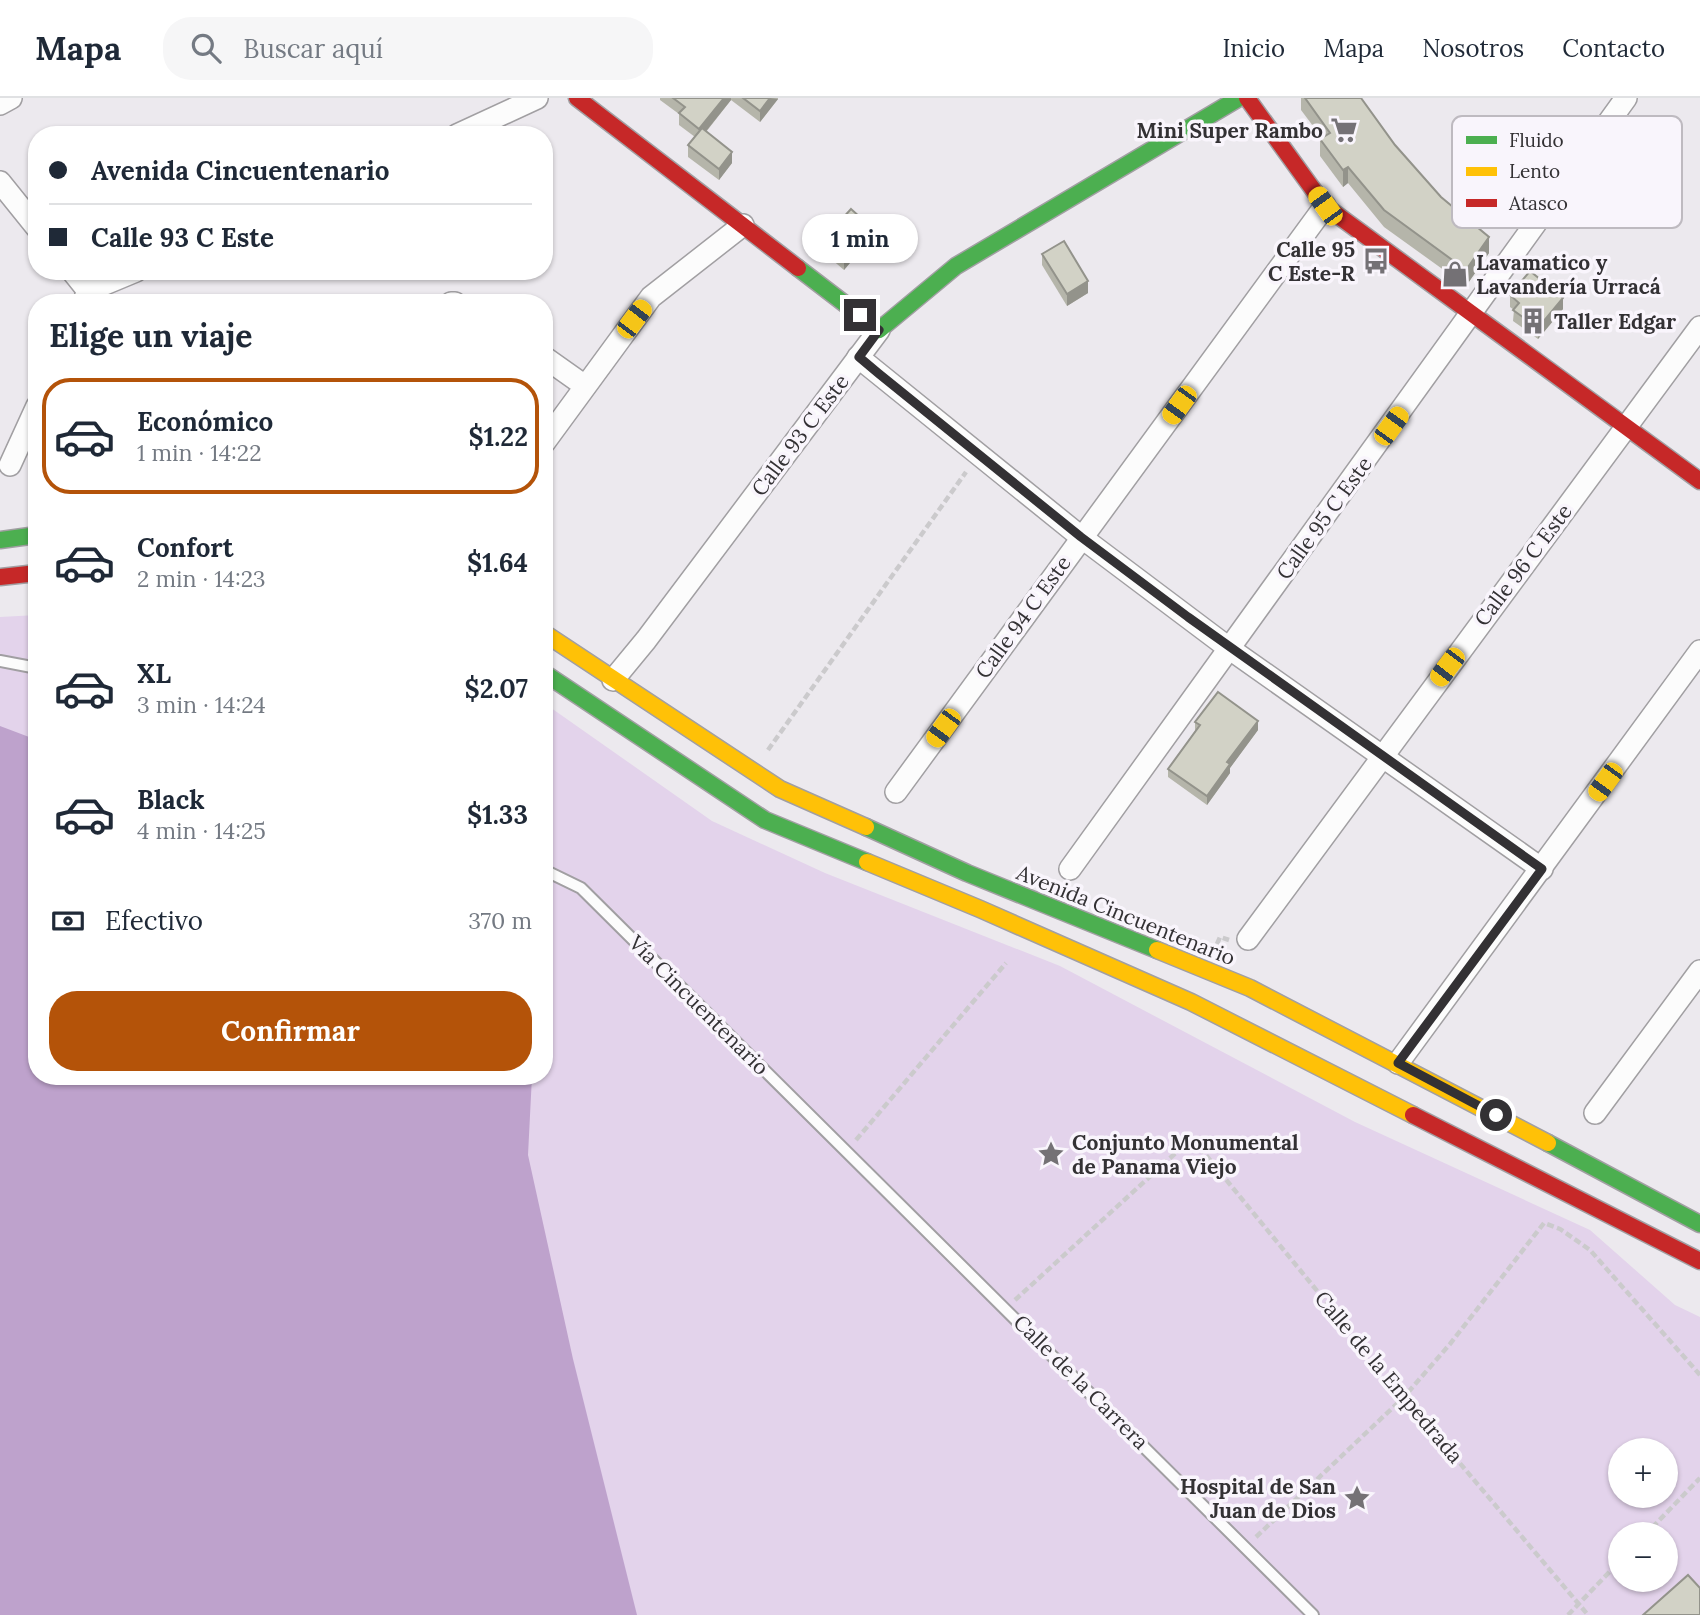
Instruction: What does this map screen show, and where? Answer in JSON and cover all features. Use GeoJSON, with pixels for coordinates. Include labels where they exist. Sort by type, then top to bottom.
{"type":"FeatureCollection","features":[{"type":"Feature","properties":{"kind":"main road"},"geometry":{"type":"LineString","coordinates":[[577,98],[879,330]]}},
{"type":"Feature","properties":{"kind":"main road","name":"Calle 93 C Este"},"geometry":{"type":"LineString","coordinates":[[879,330],[956,266],[1239,98]]}},
{"type":"Feature","properties":{"kind":"main road"},"geometry":{"type":"LineString","coordinates":[[1247,98],[1325,206],[1700,481]]}},
{"type":"Feature","properties":{"kind":"main road"},"geometry":{"type":"LineString","coordinates":[[0,540],[28,535]]}},
{"type":"Feature","properties":{"kind":"main road"},"geometry":{"type":"LineString","coordinates":[[0,577],[28,574]]}},
{"type":"Feature","properties":{"kind":"main road","name":"Avenida Cincuentenario"},"geometry":{"type":"LineString","coordinates":[[553,639],[780,789],[967,873],[1250,988],[1398,1063],[1700,1224]]}},
{"type":"Feature","properties":{"kind":"main road"},"geometry":{"type":"LineString","coordinates":[[553,679],[765,820],[980,909],[1191,1002],[1700,1261]]}},
{"type":"Feature","properties":{"kind":"street"},"geometry":{"type":"LineString","coordinates":[[0,104],[12,98]]}},
{"type":"Feature","properties":{"kind":"street"},"geometry":{"type":"LineString","coordinates":[[476,126],[537,98]]}},
{"type":"Feature","properties":{"kind":"street","name":"Calle 95 C Este"},"geometry":{"type":"LineString","coordinates":[[1613,116],[1626,98]]}},
{"type":"Feature","properties":{"kind":"street"},"geometry":{"type":"LineString","coordinates":[[0,182],[28,217]]}},
{"type":"Feature","properties":{"kind":"street","name":"Calle 94 C Este"},"geometry":{"type":"LineString","coordinates":[[896,792],[1325,206]]}},
{"type":"Feature","properties":{"kind":"street"},"geometry":{"type":"LineString","coordinates":[[553,430],[651,297],[743,225]]}},
{"type":"Feature","properties":{"kind":"street","name":"Calle 95 C Este"},"geometry":{"type":"LineString","coordinates":[[1070,869],[1533,228]]}},
{"type":"Feature","properties":{"kind":"street"},"geometry":{"type":"LineString","coordinates":[[91,294],[118,280]]}},
{"type":"Feature","properties":{"kind":"street","name":"Calle 96 C Este"},"geometry":{"type":"LineString","coordinates":[[1248,939],[1382,754],[1700,327]]}},
{"type":"Feature","properties":{"kind":"street","name":"Calle 93 C Este"},"geometry":{"type":"LineString","coordinates":[[613,680],[879,330]]}},
{"type":"Feature","properties":{"kind":"street"},"geometry":{"type":"LineString","coordinates":[[859,357],[1081,537],[1230,649],[1542,869]]}},
{"type":"Feature","properties":{"kind":"street"},"geometry":{"type":"LineString","coordinates":[[553,363],[585,386]]}},
{"type":"Feature","properties":{"kind":"street"},"geometry":{"type":"LineString","coordinates":[[10,465],[28,426]]}},
{"type":"Feature","properties":{"kind":"street"},"geometry":{"type":"LineString","coordinates":[[1398,1063],[1700,651]]}},
{"type":"Feature","properties":{"kind":"street"},"geometry":{"type":"LineString","coordinates":[[1595,1113],[1700,971]]}},
{"type":"Feature","properties":{"kind":"lane"},"geometry":{"type":"LineString","coordinates":[[0,661],[28,666]]}},
{"type":"Feature","properties":{"kind":"lane","name":"Vía Cincuentenario"},"geometry":{"type":"LineString","coordinates":[[553,874],[581,888],[846,1151]]}},
{"type":"Feature","properties":{"kind":"lane","name":"Calle de la Carrera"},"geometry":{"type":"LineString","coordinates":[[846,1151],[1313,1615]]}},
{"type":"Feature","properties":{"kind":"path"},"geometry":{"type":"LineString","coordinates":[[785,726],[978,454]]}},
{"type":"Feature","properties":{"kind":"path"},"geometry":{"type":"LineString","coordinates":[[846,1151],[1006,963]]}},
{"type":"Feature","properties":{"kind":"path","name":"Calle de la Empedrada"},"geometry":{"type":"LineString","coordinates":[[1006,1308],[1192,1138],[1404,1397],[1588,1615]]}},
{"type":"Feature","properties":{"kind":"path"},"geometry":{"type":"LineString","coordinates":[[1246,1548],[1404,1397],[1450,1344],[1544,1223],[1560,1229],[1590,1250],[1700,1376]]}},
{"type":"Feature","properties":{"kind":"path"},"geometry":{"type":"LineString","coordinates":[[1658,1522],[1700,1478]]}},
{"type":"Feature","properties":{"kind":"path"},"geometry":{"type":"LineString","coordinates":[[1568,1615],[1608,1574]]}},
{"type":"Feature","properties":{"kind":"shaded area"},"geometry":{"type":"Polygon","coordinates":[[[28,615],[28,1085],[553,1085],[553,709],[712,821],[825,873],[1060,966],[1355,1122],[1590,1230],[1675,1305],[1700,1317],[1700,1615],[0,1615],[0,617],[28,615]]]}},
{"type":"Feature","properties":{"kind":"shaded area"},"geometry":{"type":"Polygon","coordinates":[[[0,726],[28,737],[28,1085],[532,1085],[528,1155],[573,1359],[637,1615],[0,1615],[0,726]]]}},
{"type":"Feature","properties":{"kind":"building"},"geometry":{"type":"Polygon","coordinates":[[[673,98],[724,98],[699,129],[679,113],[685,107],[673,98]]]}},
{"type":"Feature","properties":{"kind":"building"},"geometry":{"type":"Polygon","coordinates":[[[743,98],[770,98],[760,111],[743,98]]]}},
{"type":"Feature","properties":{"kind":"building"},"geometry":{"type":"Polygon","coordinates":[[[1305,98],[1361,98],[1395,145],[1452,206],[1452,228],[1478,228],[1489,237],[1466,270],[1384,210],[1348,167],[1343,170],[1320,139],[1330,133],[1305,98]]]}},
{"type":"Feature","properties":{"kind":"building"},"geometry":{"type":"Polygon","coordinates":[[[702,128],[732,152],[719,169],[688,145],[702,128]]]}},
{"type":"Feature","properties":{"kind":"building"},"geometry":{"type":"Polygon","coordinates":[[[851,209],[871,227],[844,258],[823,240],[851,209]]]}},
{"type":"Feature","properties":{"kind":"building"},"geometry":{"type":"Polygon","coordinates":[[[1064,241],[1088,281],[1067,294],[1042,254],[1064,241]]]}},
{"type":"Feature","properties":{"kind":"building"},"geometry":{"type":"Polygon","coordinates":[[[1530,271],[1563,298],[1538,328],[1513,310],[1519,303],[1510,295],[1530,271]]]}},
{"type":"Feature","properties":{"kind":"building"},"geometry":{"type":"Polygon","coordinates":[[[1218,692],[1258,721],[1227,762],[1230,764],[1207,796],[1168,769],[1200,725],[1195,722],[1218,692]]]}},
{"type":"Feature","properties":{"kind":"building"},"geometry":{"type":"Polygon","coordinates":[[[1688,1575],[1700,1588],[1700,1615],[1643,1615],[1669,1592],[1678,1592],[1678,1584],[1688,1575]]]}},
{"type":"Feature","properties":{"kind":"traffic: fast"},"geometry":{"type":"LineString","coordinates":[[798,268],[879,330],[956,266],[1239,98]]}},
{"type":"Feature","properties":{"kind":"traffic: fast"},"geometry":{"type":"LineString","coordinates":[[0,540],[28,536]]}},
{"type":"Feature","properties":{"kind":"traffic: fast"},"geometry":{"type":"LineString","coordinates":[[553,679],[765,820],[867,862]]}},
{"type":"Feature","properties":{"kind":"traffic: fast"},"geometry":{"type":"LineString","coordinates":[[866,827],[967,873],[1157,950]]}},
{"type":"Feature","properties":{"kind":"traffic: fast"},"geometry":{"type":"LineString","coordinates":[[1548,1143],[1700,1224]]}},
{"type":"Feature","properties":{"kind":"traffic: slow"},"geometry":{"type":"LineString","coordinates":[[553,639],[780,789],[866,827]]}},
{"type":"Feature","properties":{"kind":"traffic: slow"},"geometry":{"type":"LineString","coordinates":[[867,862],[1191,1002],[1413,1115]]}},
{"type":"Feature","properties":{"kind":"traffic: slow"},"geometry":{"type":"LineString","coordinates":[[1157,950],[1250,988],[1548,1143]]}},
{"type":"Feature","properties":{"kind":"traffic: jam"},"geometry":{"type":"LineString","coordinates":[[577,98],[798,268]]}},
{"type":"Feature","properties":{"kind":"traffic: jam"},"geometry":{"type":"LineString","coordinates":[[1247,98],[1325,206],[1700,481]]}},
{"type":"Feature","properties":{"kind":"traffic: jam"},"geometry":{"type":"LineString","coordinates":[[0,577],[28,574]]}},
{"type":"Feature","properties":{"kind":"traffic: jam"},"geometry":{"type":"LineString","coordinates":[[1413,1115],[1700,1261]]}},
{"type":"Feature","properties":{"kind":"place","name":"Mini Super Rambo"},"geometry":{"type":"Point","coordinates":[1344,130]}},
{"type":"Feature","properties":{"kind":"place","name":"Calle 95 C Este-R"},"geometry":{"type":"Point","coordinates":[1376,261]}},
{"type":"Feature","properties":{"kind":"place","name":"Lavamatico y Lavandería Urracá"},"geometry":{"type":"Point","coordinates":[1455,274]}},
{"type":"Feature","properties":{"kind":"place","name":"Taller Edgar"},"geometry":{"type":"Point","coordinates":[1533,321]}},
{"type":"Feature","properties":{"kind":"place","name":"Conjunto Monumental de Panama Viejo"},"geometry":{"type":"Point","coordinates":[1051,1154]}},
{"type":"Feature","properties":{"kind":"place","name":"Hospital de San Juan de Dios"},"geometry":{"type":"Point","coordinates":[1357,1498]}},
{"type":"Feature","properties":{"kind":"route"},"geometry":{"type":"LineString","coordinates":[[860,315],[879,330],[859,357],[878,373],[1081,537],[1230,649],[1542,869],[1398,1063],[1496,1115]]}}]}
